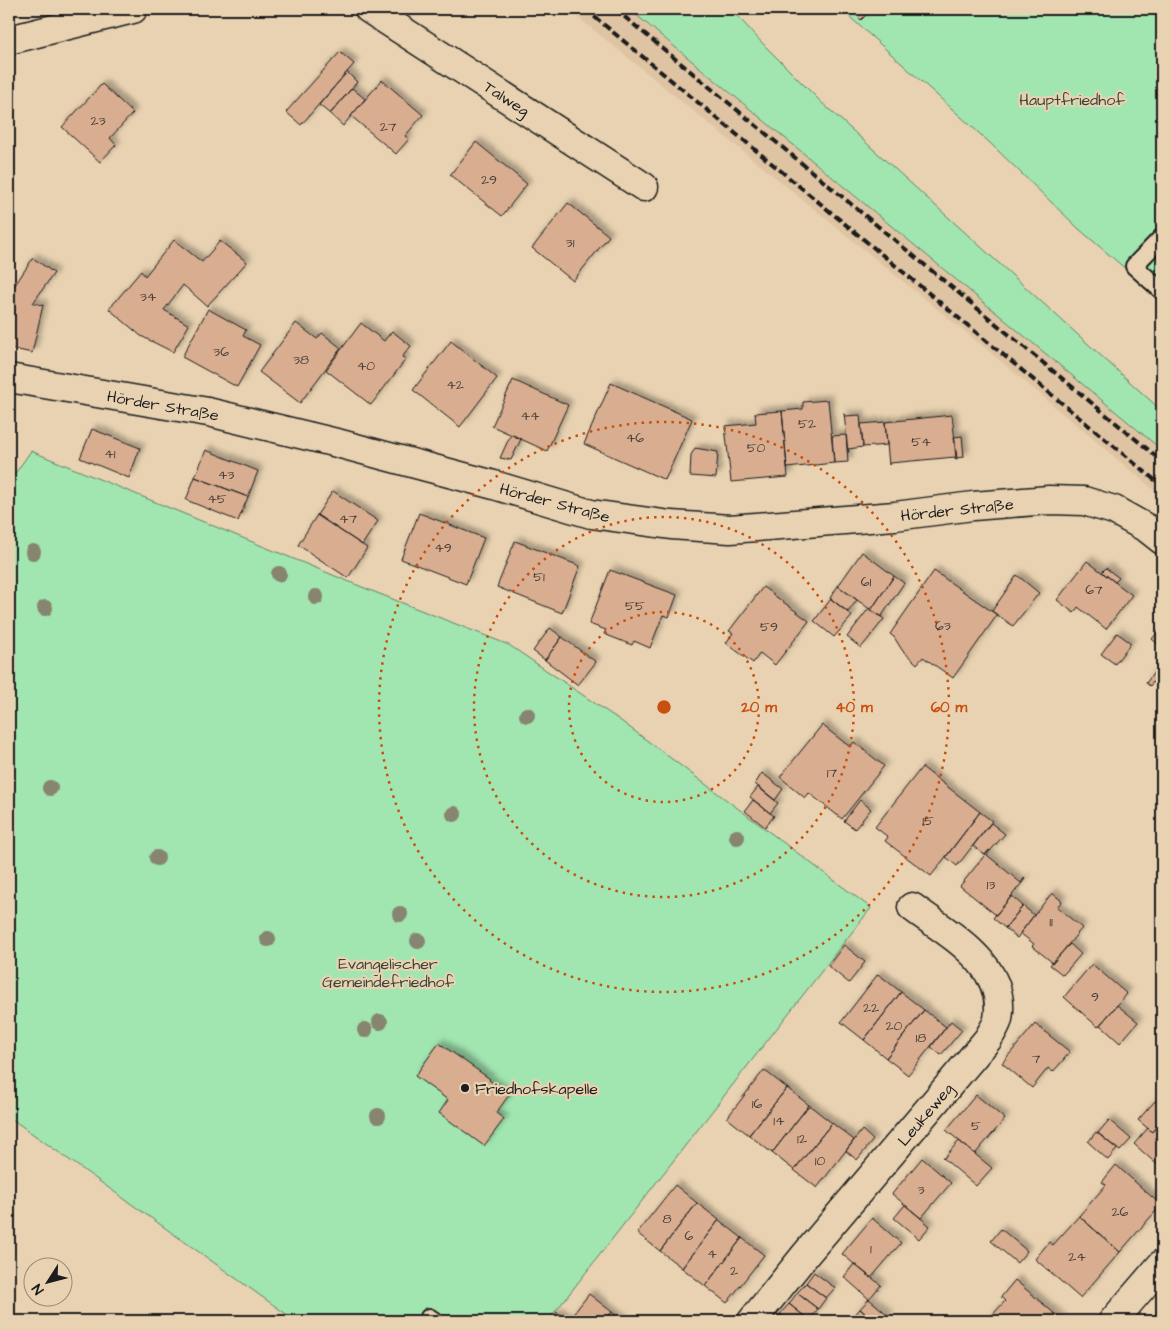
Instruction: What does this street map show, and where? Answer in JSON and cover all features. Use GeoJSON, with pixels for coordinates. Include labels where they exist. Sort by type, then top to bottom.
{"type":"FeatureCollection","features":[{"type":"Feature","properties":{"kind":"street"},"geometry":{"type":"LineString","coordinates":[[9,40],[133,9]]}},
{"type":"Feature","properties":{"kind":"street","name":"Talweg"},"geometry":{"type":"LineString","coordinates":[[369,9],[644,187]]}},
{"type":"Feature","properties":{"kind":"street","name":"Hörder Straße"},"geometry":{"type":"LineString","coordinates":[[9,378],[208,412],[337,443],[494,485],[591,514],[671,525],[730,529],[895,516],[1048,500],[1084,502],[1114,510],[1148,529],[1162,540]]}},
{"type":"Feature","properties":{"kind":"street","name":"Leukeweg"},"geometry":{"type":"LineString","coordinates":[[752,1321],[806,1254],[988,1040],[998,1019],[998,997],[990,974],[980,960],[974,953],[912,907]]}},
{"type":"Feature","properties":{"kind":"street"},"geometry":{"type":"LineString","coordinates":[[1113,1321],[1162,1264]]}},
{"type":"Feature","properties":{"kind":"lane"},"geometry":{"type":"LineString","coordinates":[[1162,237],[1134,266],[1162,291]]}},
{"type":"Feature","properties":{"kind":"shaded area"},"geometry":{"type":"Polygon","coordinates":[[[568,9],[628,9],[1162,450],[1162,497],[985,348],[568,9]]]}},
{"type":"Feature","properties":{"kind":"green space"},"geometry":{"type":"Polygon","coordinates":[[[629,9],[731,9],[820,101],[1162,411],[1162,450],[629,9]]]}},
{"type":"Feature","properties":{"kind":"green space","name":"Hauptfriedhof"},"geometry":{"type":"Polygon","coordinates":[[[841,9],[1162,9],[1162,300],[1079,229],[990,143],[841,9]]]}},
{"type":"Feature","properties":{"kind":"green space","name":"Evangelischer Gemeindefriedhof"},"geometry":{"type":"Polygon","coordinates":[[[31,451],[362,587],[509,645],[621,721],[871,908],[548,1321],[296,1321],[9,1117],[9,482],[31,451]]]}},
{"type":"Feature","properties":{"kind":"building"},"geometry":{"type":"Polygon","coordinates":[[[850,9],[872,9],[861,20],[850,9]]]}},
{"type":"Feature","properties":{"kind":"building"},"geometry":{"type":"Polygon","coordinates":[[[340,52],[354,64],[301,125],[286,112],[340,52]]]}},
{"type":"Feature","properties":{"kind":"building"},"geometry":{"type":"Polygon","coordinates":[[[347,72],[357,82],[330,114],[319,105],[347,72]]]}},
{"type":"Feature","properties":{"kind":"building"},"geometry":{"type":"Polygon","coordinates":[[[382,80],[423,115],[405,136],[409,139],[396,154],[351,116],[382,80]]]}},
{"type":"Feature","properties":{"kind":"building"},"geometry":{"type":"Polygon","coordinates":[[[102,84],[133,113],[110,138],[116,145],[100,162],[62,127],[102,84]]]}},
{"type":"Feature","properties":{"kind":"building"},"geometry":{"type":"Polygon","coordinates":[[[352,88],[365,99],[343,126],[330,114],[352,88]]]}},
{"type":"Feature","properties":{"kind":"building"},"geometry":{"type":"Polygon","coordinates":[[[476,142],[527,184],[502,216],[450,175],[476,142]]]}},
{"type":"Feature","properties":{"kind":"building"},"geometry":{"type":"Polygon","coordinates":[[[568,203],[609,236],[573,281],[532,248],[568,203]]]}},
{"type":"Feature","properties":{"kind":"building"},"geometry":{"type":"Polygon","coordinates":[[[174,240],[202,262],[220,241],[247,262],[207,306],[183,285],[164,310],[189,325],[173,352],[141,336],[109,309],[141,271],[145,276],[174,240]]]}},
{"type":"Feature","properties":{"kind":"building"},"geometry":{"type":"Polygon","coordinates":[[[33,258],[54,273],[33,303],[43,305],[32,353],[9,348],[9,294],[33,258]]]}},
{"type":"Feature","properties":{"kind":"building"},"geometry":{"type":"Polygon","coordinates":[[[208,309],[246,330],[243,336],[260,345],[237,387],[182,357],[208,309]]]}},
{"type":"Feature","properties":{"kind":"building"},"geometry":{"type":"Polygon","coordinates":[[[296,323],[317,339],[322,333],[341,348],[300,403],[259,372],[296,323]]]}},
{"type":"Feature","properties":{"kind":"building"},"geometry":{"type":"Polygon","coordinates":[[[361,323],[384,341],[392,331],[411,346],[402,357],[406,359],[371,405],[326,370],[361,323]]]}},
{"type":"Feature","properties":{"kind":"building"},"geometry":{"type":"Polygon","coordinates":[[[451,341],[497,378],[460,427],[413,390],[451,341]]]}},
{"type":"Feature","properties":{"kind":"building"},"geometry":{"type":"Polygon","coordinates":[[[513,380],[568,405],[547,451],[492,426],[513,380]]]}},
{"type":"Feature","properties":{"kind":"building"},"geometry":{"type":"Polygon","coordinates":[[[611,383],[692,419],[665,480],[584,444],[611,383]]]}},
{"type":"Feature","properties":{"kind":"building"},"geometry":{"type":"Polygon","coordinates":[[[828,400],[834,463],[787,468],[782,411],[803,409],[803,402],[828,400]]]}},
{"type":"Feature","properties":{"kind":"building"},"geometry":{"type":"Polygon","coordinates":[[[782,411],[788,477],[731,482],[725,426],[756,423],[755,413],[782,411]]]}},
{"type":"Feature","properties":{"kind":"building"},"geometry":{"type":"Polygon","coordinates":[[[844,413],[845,416],[860,415],[863,447],[848,449],[849,452],[848,452],[844,413]]]}},
{"type":"Feature","properties":{"kind":"building"},"geometry":{"type":"Polygon","coordinates":[[[952,415],[957,459],[955,457],[890,463],[889,465],[885,422],[952,415]]]}},
{"type":"Feature","properties":{"kind":"building"},"geometry":{"type":"Polygon","coordinates":[[[885,422],[887,445],[863,447],[861,424],[885,422]]]}},
{"type":"Feature","properties":{"kind":"building"},"geometry":{"type":"Polygon","coordinates":[[[92,429],[140,448],[129,478],[80,458],[92,429]]]}},
{"type":"Feature","properties":{"kind":"building"},"geometry":{"type":"Polygon","coordinates":[[[511,434],[521,439],[511,460],[500,458],[511,434]]]}},
{"type":"Feature","properties":{"kind":"building"},"geometry":{"type":"Polygon","coordinates":[[[846,435],[848,462],[834,463],[832,436],[846,435]]]}},
{"type":"Feature","properties":{"kind":"building"},"geometry":{"type":"Polygon","coordinates":[[[962,436],[964,457],[956,458],[954,437],[962,436]]]}},
{"type":"Feature","properties":{"kind":"building"},"geometry":{"type":"Polygon","coordinates":[[[695,448],[718,452],[716,478],[690,476],[691,455],[695,448]]]}},
{"type":"Feature","properties":{"kind":"building"},"geometry":{"type":"Polygon","coordinates":[[[206,450],[258,471],[248,497],[195,477],[206,450]]]}},
{"type":"Feature","properties":{"kind":"building"},"geometry":{"type":"Polygon","coordinates":[[[195,477],[248,497],[238,521],[186,500],[195,477]]]}},
{"type":"Feature","properties":{"kind":"building"},"geometry":{"type":"Polygon","coordinates":[[[333,491],[378,521],[362,545],[317,515],[333,491]]]}},
{"type":"Feature","properties":{"kind":"building"},"geometry":{"type":"Polygon","coordinates":[[[419,513],[484,538],[466,584],[401,559],[419,513]]]}},
{"type":"Feature","properties":{"kind":"building"},"geometry":{"type":"Polygon","coordinates":[[[317,515],[367,548],[348,578],[298,545],[317,515]]]}},
{"type":"Feature","properties":{"kind":"building"},"geometry":{"type":"Polygon","coordinates":[[[515,541],[580,566],[562,613],[497,587],[515,541]]]}},
{"type":"Feature","properties":{"kind":"building"},"geometry":{"type":"Polygon","coordinates":[[[862,552],[894,576],[871,610],[838,586],[862,552]]]}},
{"type":"Feature","properties":{"kind":"building"},"geometry":{"type":"Polygon","coordinates":[[[1087,561],[1132,595],[1106,629],[1078,607],[1074,613],[1057,600],[1087,561]]]}},
{"type":"Feature","properties":{"kind":"building"},"geometry":{"type":"Polygon","coordinates":[[[1106,568],[1119,578],[1115,582],[1102,572],[1106,568]]]}},
{"type":"Feature","properties":{"kind":"building"},"geometry":{"type":"Polygon","coordinates":[[[610,570],[677,595],[669,617],[663,615],[650,648],[634,641],[632,645],[604,634],[606,630],[589,624],[610,570]]]}},
{"type":"Feature","properties":{"kind":"building"},"geometry":{"type":"Polygon","coordinates":[[[934,571],[997,615],[953,678],[923,657],[917,664],[902,650],[890,634],[934,571]]]}},
{"type":"Feature","properties":{"kind":"building"},"geometry":{"type":"Polygon","coordinates":[[[1017,575],[1039,593],[1013,626],[992,611],[1017,575]]]}},
{"type":"Feature","properties":{"kind":"building"},"geometry":{"type":"Polygon","coordinates":[[[894,576],[904,583],[881,617],[871,610],[894,576]]]}},
{"type":"Feature","properties":{"kind":"building"},"geometry":{"type":"Polygon","coordinates":[[[838,586],[857,600],[848,612],[830,598],[838,586]]]}},
{"type":"Feature","properties":{"kind":"building"},"geometry":{"type":"Polygon","coordinates":[[[763,587],[809,621],[775,665],[760,653],[753,663],[726,643],[733,633],[729,631],[763,587]]]}},
{"type":"Feature","properties":{"kind":"building"},"geometry":{"type":"Polygon","coordinates":[[[831,599],[852,616],[834,637],[814,621],[831,599]]]}},
{"type":"Feature","properties":{"kind":"building"},"geometry":{"type":"Polygon","coordinates":[[[869,608],[884,619],[861,648],[847,637],[869,608]]]}},
{"type":"Feature","properties":{"kind":"building"},"geometry":{"type":"Polygon","coordinates":[[[1162,627],[1162,648],[1152,639],[1162,627]]]}},
{"type":"Feature","properties":{"kind":"building"},"geometry":{"type":"Polygon","coordinates":[[[550,628],[562,637],[545,660],[533,651],[550,628]]]}},
{"type":"Feature","properties":{"kind":"building"},"geometry":{"type":"Polygon","coordinates":[[[1117,633],[1131,643],[1115,664],[1101,654],[1117,633]]]}},
{"type":"Feature","properties":{"kind":"building"},"geometry":{"type":"Polygon","coordinates":[[[562,637],[596,662],[578,685],[545,660],[562,637]]]}},
{"type":"Feature","properties":{"kind":"building"},"geometry":{"type":"Polygon","coordinates":[[[1162,662],[1162,689],[1153,682],[1150,686],[1146,683],[1162,662]]]}},
{"type":"Feature","properties":{"kind":"building"},"geometry":{"type":"Polygon","coordinates":[[[822,725],[850,747],[854,742],[884,766],[842,819],[809,793],[805,798],[780,777],[822,725]]]}},
{"type":"Feature","properties":{"kind":"building"},"geometry":{"type":"Polygon","coordinates":[[[922,767],[980,812],[931,876],[885,841],[888,837],[875,827],[922,767]]]}},
{"type":"Feature","properties":{"kind":"building"},"geometry":{"type":"Polygon","coordinates":[[[762,773],[783,789],[775,800],[755,784],[762,773]]]}},
{"type":"Feature","properties":{"kind":"building"},"geometry":{"type":"Polygon","coordinates":[[[758,787],[778,803],[770,813],[750,797],[758,787]]]}},
{"type":"Feature","properties":{"kind":"building"},"geometry":{"type":"Polygon","coordinates":[[[753,800],[774,816],[765,827],[745,811],[753,800]]]}},
{"type":"Feature","properties":{"kind":"building"},"geometry":{"type":"Polygon","coordinates":[[[860,800],[871,809],[855,829],[844,821],[860,800]]]}},
{"type":"Feature","properties":{"kind":"building"},"geometry":{"type":"Polygon","coordinates":[[[980,812],[992,821],[957,866],[946,857],[980,812]]]}},
{"type":"Feature","properties":{"kind":"building"},"geometry":{"type":"Polygon","coordinates":[[[991,823],[1005,834],[985,855],[973,846],[991,823]]]}},
{"type":"Feature","properties":{"kind":"building"},"geometry":{"type":"Polygon","coordinates":[[[989,850],[987,855],[1021,883],[1025,879],[996,915],[960,886],[989,850]]]}},
{"type":"Feature","properties":{"kind":"building"},"geometry":{"type":"Polygon","coordinates":[[[1052,893],[1062,901],[1057,907],[1082,928],[1053,963],[1032,946],[1034,944],[1020,933],[1052,893]]]}},
{"type":"Feature","properties":{"kind":"building"},"geometry":{"type":"Polygon","coordinates":[[[1012,896],[1023,906],[1005,928],[993,918],[1012,896]]]}},
{"type":"Feature","properties":{"kind":"building"},"geometry":{"type":"Polygon","coordinates":[[[1023,906],[1034,915],[1017,938],[1005,928],[1023,906]]]}},
{"type":"Feature","properties":{"kind":"building"},"geometry":{"type":"Polygon","coordinates":[[[1070,944],[1081,954],[1063,975],[1050,965],[1070,944]]]}},
{"type":"Feature","properties":{"kind":"building"},"geometry":{"type":"Polygon","coordinates":[[[844,945],[865,962],[849,983],[828,966],[844,945]]]}},
{"type":"Feature","properties":{"kind":"building"},"geometry":{"type":"Polygon","coordinates":[[[1092,964],[1127,994],[1098,1027],[1064,997],[1092,964]]]}},
{"type":"Feature","properties":{"kind":"building"},"geometry":{"type":"Polygon","coordinates":[[[878,974],[901,992],[864,1040],[841,1022],[878,974]]]}},
{"type":"Feature","properties":{"kind":"building"},"geometry":{"type":"Polygon","coordinates":[[[901,992],[924,1010],[886,1058],[864,1040],[901,992]]]}},
{"type":"Feature","properties":{"kind":"building"},"geometry":{"type":"Polygon","coordinates":[[[1117,1005],[1138,1022],[1120,1043],[1100,1025],[1117,1005]]]}},
{"type":"Feature","properties":{"kind":"building"},"geometry":{"type":"Polygon","coordinates":[[[924,1010],[946,1027],[908,1075],[886,1058],[924,1010]]]}},
{"type":"Feature","properties":{"kind":"building"},"geometry":{"type":"Polygon","coordinates":[[[951,1021],[962,1030],[941,1055],[931,1047],[951,1021]]]}},
{"type":"Feature","properties":{"kind":"building"},"geometry":{"type":"Polygon","coordinates":[[[1035,1024],[1070,1052],[1053,1072],[1048,1068],[1032,1088],[1002,1063],[1035,1024]]]}},
{"type":"Feature","properties":{"kind":"building","name":"Friedhofskapelle"},"geometry":{"type":"Polygon","coordinates":[[[439,1043],[490,1079],[509,1095],[496,1113],[504,1119],[484,1146],[439,1113],[448,1100],[415,1076],[439,1043]]]}},
{"type":"Feature","properties":{"kind":"building"},"geometry":{"type":"Polygon","coordinates":[[[764,1070],[787,1088],[749,1135],[727,1118],[764,1070]]]}},
{"type":"Feature","properties":{"kind":"building"},"geometry":{"type":"Polygon","coordinates":[[[787,1088],[809,1105],[772,1153],[749,1135],[787,1088]]]}},
{"type":"Feature","properties":{"kind":"building"},"geometry":{"type":"Polygon","coordinates":[[[976,1095],[1005,1119],[975,1154],[946,1130],[976,1095]]]}},
{"type":"Feature","properties":{"kind":"building"},"geometry":{"type":"Polygon","coordinates":[[[1155,1101],[1162,1108],[1162,1120],[1152,1132],[1138,1120],[1155,1101]]]}},
{"type":"Feature","properties":{"kind":"building"},"geometry":{"type":"Polygon","coordinates":[[[809,1105],[832,1123],[794,1170],[772,1153],[809,1105]]]}},
{"type":"Feature","properties":{"kind":"building"},"geometry":{"type":"Polygon","coordinates":[[[1109,1120],[1131,1139],[1120,1151],[1098,1133],[1109,1120]]]}},
{"type":"Feature","properties":{"kind":"building"},"geometry":{"type":"Polygon","coordinates":[[[1162,1120],[1162,1169],[1134,1144],[1148,1128],[1152,1132],[1162,1120]]]}},
{"type":"Feature","properties":{"kind":"building"},"geometry":{"type":"Polygon","coordinates":[[[832,1123],[854,1140],[817,1188],[794,1170],[832,1123]]]}},
{"type":"Feature","properties":{"kind":"building"},"geometry":{"type":"Polygon","coordinates":[[[862,1130],[873,1140],[857,1160],[846,1151],[862,1130]]]}},
{"type":"Feature","properties":{"kind":"building"},"geometry":{"type":"Polygon","coordinates":[[[1096,1132],[1117,1149],[1108,1160],[1088,1142],[1096,1132]]]}},
{"type":"Feature","properties":{"kind":"building"},"geometry":{"type":"Polygon","coordinates":[[[959,1141],[992,1168],[976,1186],[942,1157],[944,1158],[959,1141]]]}},
{"type":"Feature","properties":{"kind":"building"},"geometry":{"type":"Polygon","coordinates":[[[922,1158],[951,1183],[921,1218],[892,1194],[922,1158]]]}},
{"type":"Feature","properties":{"kind":"building"},"geometry":{"type":"Polygon","coordinates":[[[1116,1165],[1161,1205],[1120,1252],[1079,1216],[1106,1185],[1102,1182],[1116,1165]]]}},
{"type":"Feature","properties":{"kind":"building"},"geometry":{"type":"Polygon","coordinates":[[[675,1185],[697,1203],[660,1251],[637,1233],[675,1185]]]}},
{"type":"Feature","properties":{"kind":"building"},"geometry":{"type":"Polygon","coordinates":[[[697,1203],[719,1220],[682,1268],[660,1251],[697,1203]]]}},
{"type":"Feature","properties":{"kind":"building"},"geometry":{"type":"Polygon","coordinates":[[[905,1205],[930,1226],[919,1239],[894,1218],[905,1205]]]}},
{"type":"Feature","properties":{"kind":"building"},"geometry":{"type":"Polygon","coordinates":[[[1079,1216],[1120,1252],[1080,1298],[1035,1259],[1049,1242],[1053,1245],[1079,1216]]]}},
{"type":"Feature","properties":{"kind":"building"},"geometry":{"type":"Polygon","coordinates":[[[872,1218],[901,1243],[871,1278],[842,1254],[872,1218]]]}},
{"type":"Feature","properties":{"kind":"building"},"geometry":{"type":"Polygon","coordinates":[[[719,1220],[742,1238],[705,1286],[682,1268],[719,1220]]]}},
{"type":"Feature","properties":{"kind":"building"},"geometry":{"type":"Polygon","coordinates":[[[1001,1229],[1027,1251],[1017,1263],[991,1241],[1001,1229]]]}},
{"type":"Feature","properties":{"kind":"building"},"geometry":{"type":"Polygon","coordinates":[[[742,1238],[764,1255],[727,1303],[705,1286],[742,1238]]]}},
{"type":"Feature","properties":{"kind":"building"},"geometry":{"type":"Polygon","coordinates":[[[854,1264],[881,1285],[869,1299],[844,1277],[854,1264]]]}},
{"type":"Feature","properties":{"kind":"building"},"geometry":{"type":"Polygon","coordinates":[[[814,1272],[835,1288],[826,1298],[806,1283],[814,1272]]]}},
{"type":"Feature","properties":{"kind":"building"},"geometry":{"type":"Polygon","coordinates":[[[1015,1280],[1062,1320],[987,1321],[1005,1301],[1001,1297],[1015,1280]]]}},
{"type":"Feature","properties":{"kind":"building"},"geometry":{"type":"Polygon","coordinates":[[[806,1283],[826,1298],[818,1309],[797,1293],[806,1283]]]}},
{"type":"Feature","properties":{"kind":"building"},"geometry":{"type":"Polygon","coordinates":[[[797,1293],[818,1309],[809,1320],[789,1304],[797,1293]]]}},
{"type":"Feature","properties":{"kind":"building"},"geometry":{"type":"Polygon","coordinates":[[[589,1294],[612,1312],[604,1321],[568,1321],[589,1294]]]}},
{"type":"Feature","properties":{"kind":"building"},"geometry":{"type":"Polygon","coordinates":[[[869,1299],[889,1316],[884,1321],[874,1321],[860,1309],[869,1299]]]}},
{"type":"Feature","properties":{"kind":"building"},"geometry":{"type":"Polygon","coordinates":[[[789,1304],[809,1320],[789,1321],[780,1314],[789,1304]]]}},
{"type":"Feature","properties":{"kind":"building"},"geometry":{"type":"Polygon","coordinates":[[[860,1309],[874,1321],[853,1321],[851,1319],[860,1309]]]}},
{"type":"Feature","properties":{"kind":"building"},"geometry":{"type":"Polygon","coordinates":[[[557,1312],[569,1320],[550,1321],[557,1312]]]}},
{"type":"Feature","properties":{"kind":"building"},"geometry":{"type":"Polygon","coordinates":[[[612,1312],[624,1321],[604,1321],[612,1312]]]}},
{"type":"Feature","properties":{"kind":"building"},"geometry":{"type":"Polygon","coordinates":[[[780,1314],[789,1321],[775,1321],[780,1314]]]}},
{"type":"Feature","properties":{"kind":"railway"},"geometry":{"type":"LineString","coordinates":[[585,9],[1162,486]]}},
{"type":"Feature","properties":{"kind":"railway"},"geometry":{"type":"LineString","coordinates":[[615,9],[1162,461]]}},
{"type":"Feature","properties":{"kind":"place","name":"Friedhofskapelle"},"geometry":{"type":"Point","coordinates":[465,1088]}}]}
